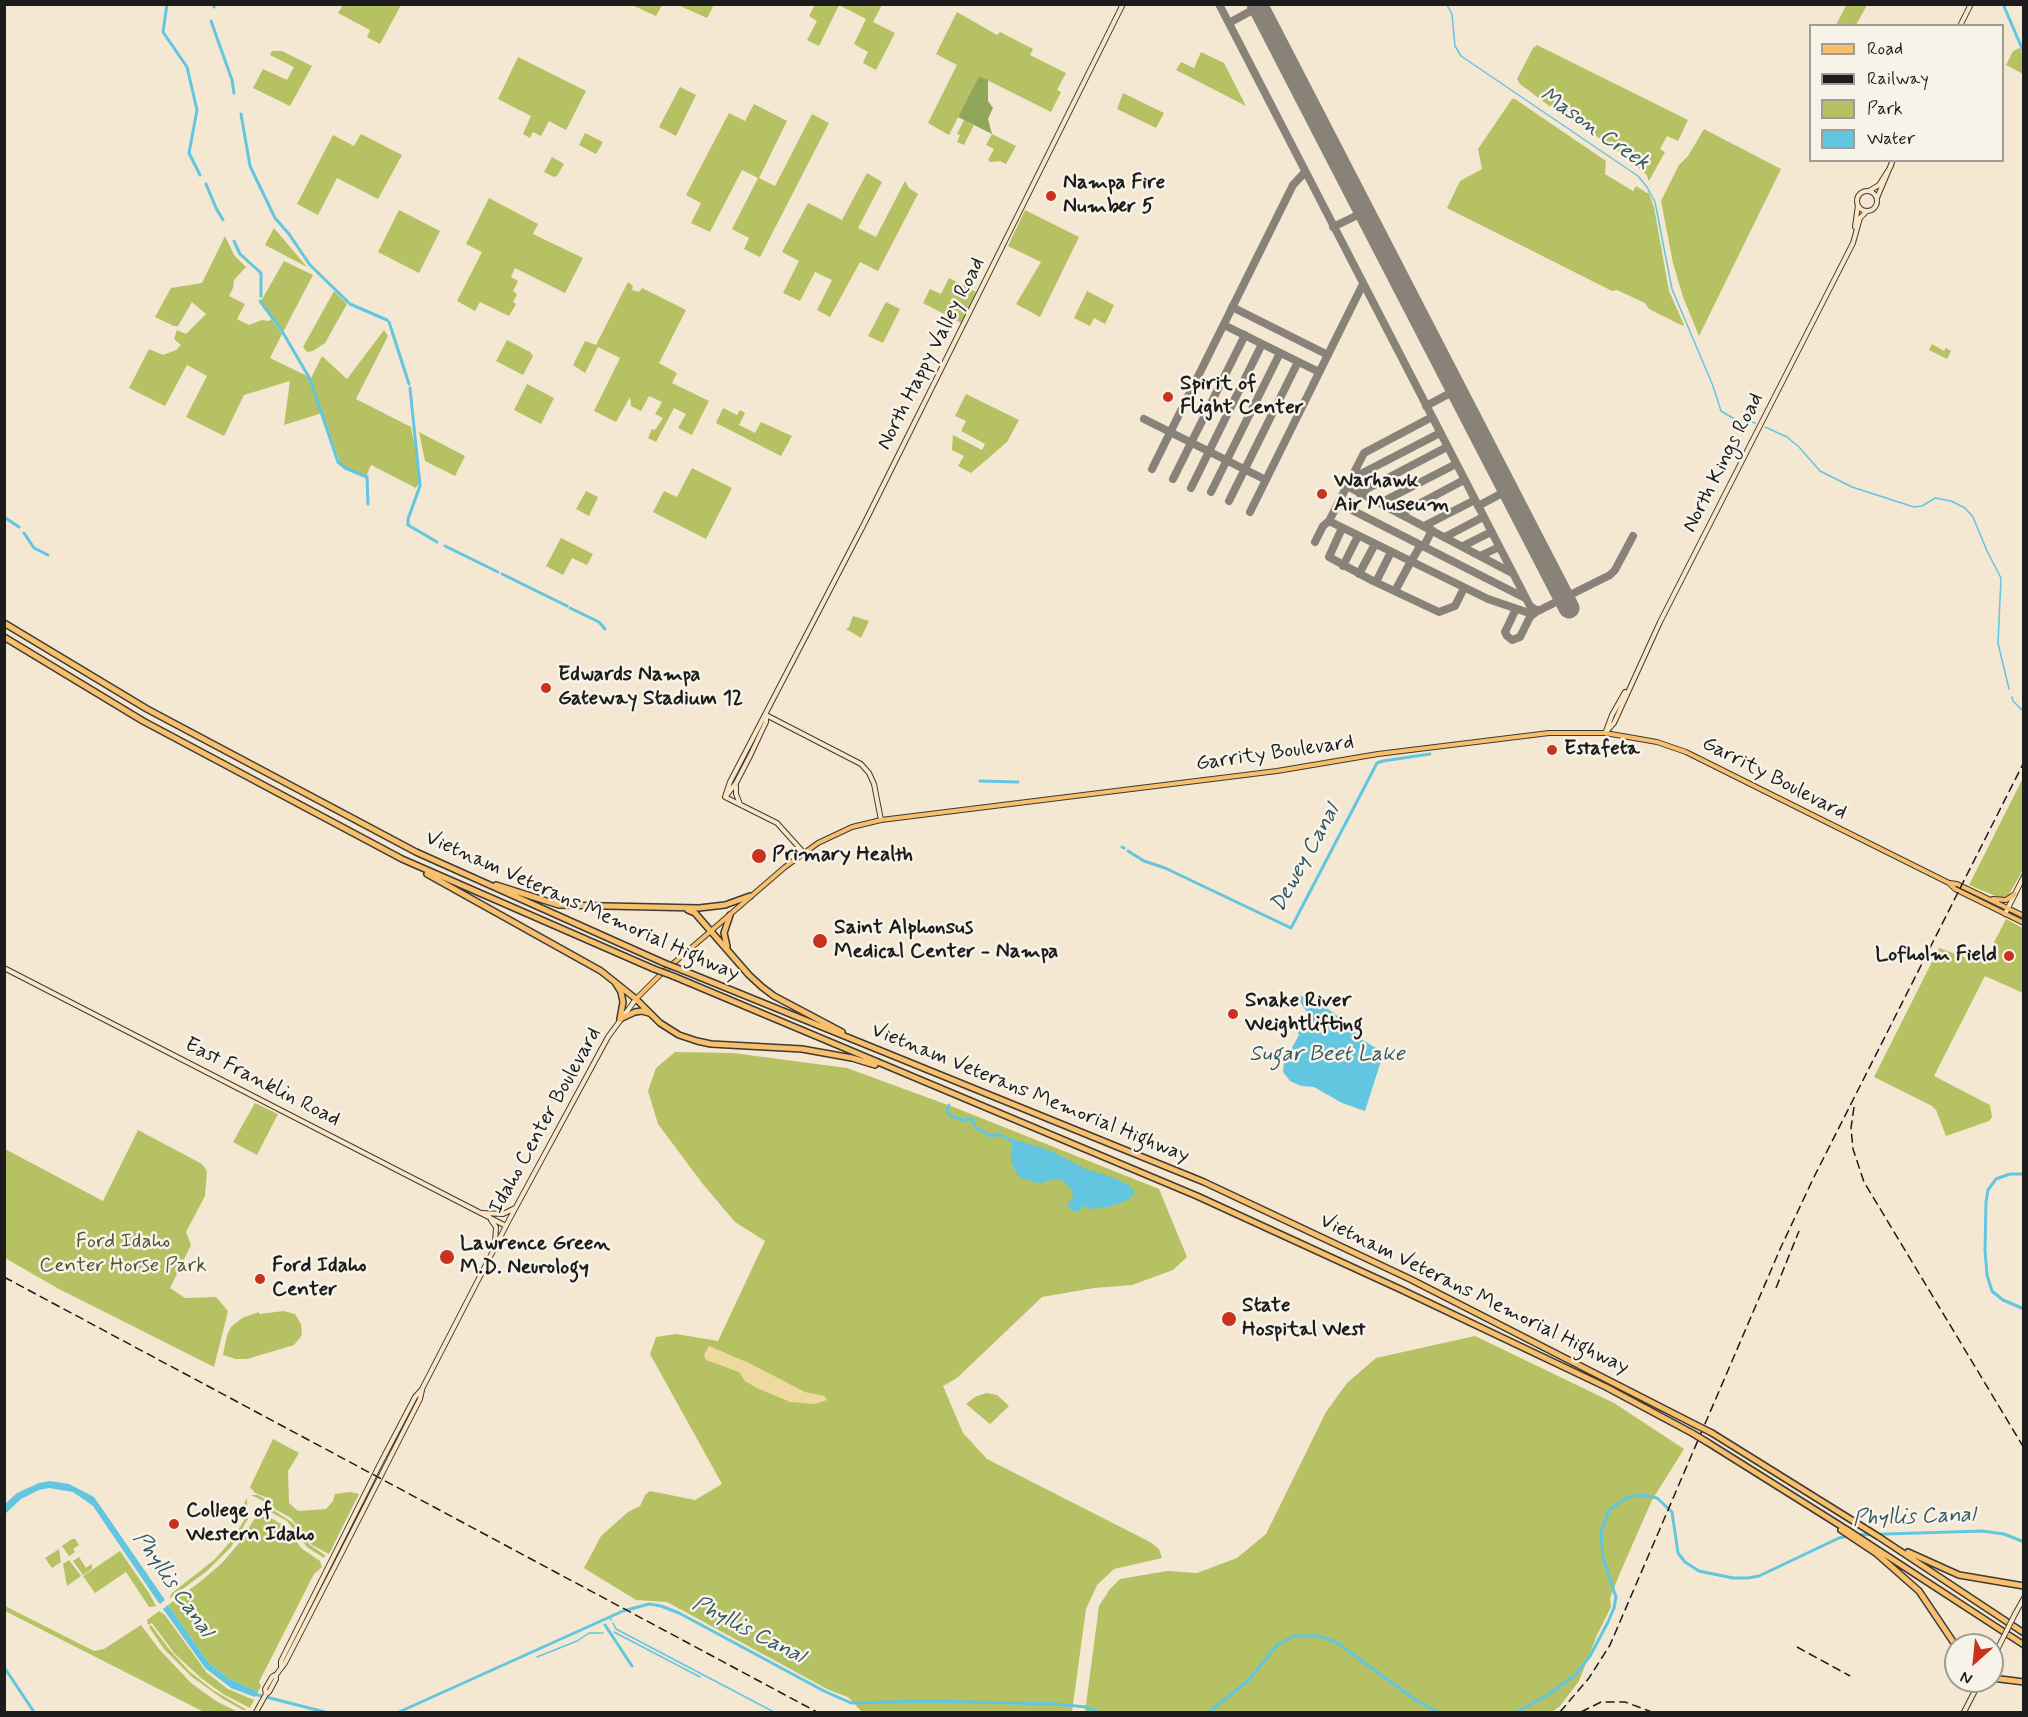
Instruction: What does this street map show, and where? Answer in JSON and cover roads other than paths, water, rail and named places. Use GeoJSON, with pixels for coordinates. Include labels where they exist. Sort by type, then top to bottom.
{"type":"FeatureCollection","features":[{"type":"Feature","properties":{"kind":"highway","name":"Vietnam Veterans Memorial Highway"},"geometry":{"type":"LineString","coordinates":[[4,623],[147,709],[416,852],[664,963],[1204,1182],[1410,1279],[1712,1433],[1879,1536],[2024,1633]]}},
{"type":"Feature","properties":{"kind":"highway","name":"Vietnam Veterans Memorial Highway"},"geometry":{"type":"LineString","coordinates":[[4,637],[143,721],[402,860],[654,969],[1197,1196],[1596,1382],[1707,1442],[1804,1502],[1859,1540]]}},
{"type":"Feature","properties":{"kind":"highway"},"geometry":{"type":"LineString","coordinates":[[402,860],[613,980],[653,1016],[679,1035],[697,1041],[802,1049],[852,1058],[896,1071]]}},
{"type":"Feature","properties":{"kind":"highway"},"geometry":{"type":"LineString","coordinates":[[474,879],[559,905],[683,908],[717,906],[750,897]]}},
{"type":"Feature","properties":{"kind":"highway"},"geometry":{"type":"LineString","coordinates":[[683,908],[695,913],[749,975],[774,996],[872,1047]]}},
{"type":"Feature","properties":{"kind":"highway"},"geometry":{"type":"LineString","coordinates":[[730,915],[724,939],[731,952]]}},
{"type":"Feature","properties":{"kind":"highway"},"geometry":{"type":"LineString","coordinates":[[613,980],[623,998],[620,1019]]}},
{"type":"Feature","properties":{"kind":"highway"},"geometry":{"type":"LineString","coordinates":[[620,1019],[639,1011],[653,1016]]}},
{"type":"Feature","properties":{"kind":"highway"},"geometry":{"type":"LineString","coordinates":[[1879,1536],[1913,1555],[1959,1575],[2024,1586]]}},
{"type":"Feature","properties":{"kind":"highway"},"geometry":{"type":"LineString","coordinates":[[1859,1540],[2024,1645]]}},
{"type":"Feature","properties":{"kind":"highway"},"geometry":{"type":"LineString","coordinates":[[1859,1540],[1919,1591],[1947,1633]]}},
{"type":"Feature","properties":{"kind":"highway"},"geometry":{"type":"LineString","coordinates":[[2004,1680],[2024,1682]]}},
{"type":"Feature","properties":{"kind":"main road","name":"North Happy Valley Road"},"geometry":{"type":"LineString","coordinates":[[725,797],[725,792],[753,736],[869,515],[1123,4]]}},
{"type":"Feature","properties":{"kind":"main road"},"geometry":{"type":"LineString","coordinates":[[1961,24],[1971,4]]}},
{"type":"Feature","properties":{"kind":"main road"},"geometry":{"type":"LineString","coordinates":[[1869,191],[1879,185],[1892,163]]}},
{"type":"Feature","properties":{"kind":"main road"},"geometry":{"type":"LineString","coordinates":[[1877,199],[1875,194],[1863,191],[1859,195],[1858,205],[1867,211],[1874,208],[1892,163]]}},
{"type":"Feature","properties":{"kind":"main road","name":"North Kings Road"},"geometry":{"type":"LineString","coordinates":[[1847,253],[1858,205]]}},
{"type":"Feature","properties":{"kind":"main road","name":"North Kings Road"},"geometry":{"type":"LineString","coordinates":[[1605,733],[1614,723],[1629,687],[1855,239],[1860,218],[1867,211]]}},
{"type":"Feature","properties":{"kind":"main road","name":"North Happy Valley Road"},"geometry":{"type":"LineString","coordinates":[[725,797],[736,783],[766,722],[766,715]]}},
{"type":"Feature","properties":{"kind":"main road"},"geometry":{"type":"LineString","coordinates":[[766,715],[861,764],[869,773],[874,784],[881,820]]}},
{"type":"Feature","properties":{"kind":"main road","name":"Garrity Boulevard"},"geometry":{"type":"LineString","coordinates":[[636,999],[711,930],[804,853],[840,832],[881,820],[1277,771],[1378,754],[1549,733],[1605,733],[1657,742],[1686,752],[1949,883],[1955,889],[2024,923]]}},
{"type":"Feature","properties":{"kind":"main road"},"geometry":{"type":"LineString","coordinates":[[736,783],[736,794],[740,805]]}},
{"type":"Feature","properties":{"kind":"main road"},"geometry":{"type":"LineString","coordinates":[[725,797],[777,823],[804,853]]}},
{"type":"Feature","properties":{"kind":"main road"},"geometry":{"type":"LineString","coordinates":[[2005,914],[2024,876]]}},
{"type":"Feature","properties":{"kind":"main road","name":"Garrity Boulevard"},"geometry":{"type":"LineString","coordinates":[[1949,883],[1957,884],[2024,916]]}},
{"type":"Feature","properties":{"kind":"main road"},"geometry":{"type":"LineString","coordinates":[[1990,899],[2003,900],[2015,894]]}},
{"type":"Feature","properties":{"kind":"main road","name":"East Franklin Road"},"geometry":{"type":"LineString","coordinates":[[4,968],[506,1226]]}},
{"type":"Feature","properties":{"kind":"main road","name":"Idaho Center Boulevard"},"geometry":{"type":"LineString","coordinates":[[256,1713],[276,1679],[281,1661],[378,1468],[415,1397],[422,1389],[506,1226],[599,1053],[620,1019],[636,999]]}},
{"type":"Feature","properties":{"kind":"main road"},"geometry":{"type":"LineString","coordinates":[[482,1213],[503,1214],[516,1208]]}},
{"type":"Feature","properties":{"kind":"main road"},"geometry":{"type":"LineString","coordinates":[[489,1217],[496,1227],[495,1247]]}},
{"type":"Feature","properties":{"kind":"main road"},"geometry":{"type":"LineString","coordinates":[[2004,1636],[2024,1598]]}},
{"type":"Feature","properties":{"kind":"main road"},"geometry":{"type":"LineString","coordinates":[[1964,1713],[1974,1693]]}},
{"type":"Feature","properties":{"kind":"water","name":"Sugar Beet Lake"},"geometry":{"type":"Polygon","coordinates":[[[1295,994],[1320,1003],[1346,1022],[1361,1039],[1376,1048],[1381,1061],[1365,1111],[1342,1103],[1314,1087],[1301,1086],[1290,1081],[1283,1072],[1284,1062],[1299,1035],[1296,1029],[1301,1021],[1309,1021],[1310,1017],[1295,994]]]}},
{"type":"Feature","properties":{"kind":"water"},"geometry":{"type":"Polygon","coordinates":[[[1012,1139],[1049,1150],[1086,1169],[1114,1178],[1129,1185],[1135,1192],[1128,1200],[1109,1207],[1091,1209],[1083,1206],[1079,1211],[1074,1211],[1067,1206],[1073,1196],[1072,1190],[1061,1179],[1040,1184],[1019,1177],[1011,1162],[1012,1139]]]}},
{"type":"Feature","properties":{"kind":"water"},"geometry":{"type":"Polygon","coordinates":[[[50,1481],[69,1484],[94,1497],[165,1600],[160,1604],[93,1506],[73,1492],[49,1488],[39,1490],[21,1499],[5,1514],[5,1504],[17,1493],[39,1483],[50,1481]]]}},
{"type":"Feature","properties":{"kind":"water"},"geometry":{"type":"Polygon","coordinates":[[[168,1605],[209,1663],[228,1678],[258,1692],[255,1697],[231,1688],[205,1668],[163,1609],[168,1605]]]}},
{"type":"Feature","properties":{"kind":"waterway"},"geometry":{"type":"LineString","coordinates":[[167,4],[163,32],[187,67],[197,110],[189,153],[200,175]]}},
{"type":"Feature","properties":{"kind":"waterway"},"geometry":{"type":"LineString","coordinates":[[2003,4],[2024,53]]}},
{"type":"Feature","properties":{"kind":"waterway","name":"Mason Creek"},"geometry":{"type":"LineString","coordinates":[[1447,5],[1452,14],[1455,46],[1461,56],[1638,176],[1647,187],[1655,202],[1672,289],[1713,386],[1721,411],[1738,421],[1745,420],[1755,423]]}},
{"type":"Feature","properties":{"kind":"waterway","name":"Dewey Canal"},"geometry":{"type":"LineString","coordinates":[[211,21],[232,80],[234,93]]}},
{"type":"Feature","properties":{"kind":"waterway","name":"Dewey Canal"},"geometry":{"type":"LineString","coordinates":[[241,114],[250,166],[275,218],[310,265],[348,302]]}},
{"type":"Feature","properties":{"kind":"waterway"},"geometry":{"type":"LineString","coordinates":[[206,184],[223,220]]}},
{"type":"Feature","properties":{"kind":"waterway"},"geometry":{"type":"LineString","coordinates":[[234,241],[240,254],[261,273],[261,296]]}},
{"type":"Feature","properties":{"kind":"waterway"},"geometry":{"type":"LineString","coordinates":[[260,301],[282,331],[310,379],[338,462],[345,468],[367,477],[368,504]]}},
{"type":"Feature","properties":{"kind":"waterway","name":"Dewey Canal"},"geometry":{"type":"LineString","coordinates":[[350,304],[387,320]]}},
{"type":"Feature","properties":{"kind":"waterway","name":"Dewey Canal"},"geometry":{"type":"LineString","coordinates":[[389,322],[409,384]]}},
{"type":"Feature","properties":{"kind":"waterway","name":"Dewey Canal"},"geometry":{"type":"LineString","coordinates":[[410,388],[420,486],[408,525],[437,542]]}},
{"type":"Feature","properties":{"kind":"waterway","name":"Mason Creek"},"geometry":{"type":"LineString","coordinates":[[1765,427],[1787,437],[1820,471],[1852,487],[1914,507],[1922,506],[1935,498],[1951,501],[1965,508],[1973,517],[2001,578],[1998,643],[2009,689]]}},
{"type":"Feature","properties":{"kind":"waterway"},"geometry":{"type":"LineString","coordinates":[[4,517],[19,527]]}},
{"type":"Feature","properties":{"kind":"waterway"},"geometry":{"type":"LineString","coordinates":[[24,533],[34,548],[48,555]]}},
{"type":"Feature","properties":{"kind":"waterway","name":"Dewey Canal"},"geometry":{"type":"LineString","coordinates":[[445,546],[498,572]]}},
{"type":"Feature","properties":{"kind":"waterway","name":"Dewey Canal"},"geometry":{"type":"LineString","coordinates":[[502,574],[567,606]]}},
{"type":"Feature","properties":{"kind":"waterway","name":"Dewey Canal"},"geometry":{"type":"LineString","coordinates":[[570,608],[599,622],[605,629]]}},
{"type":"Feature","properties":{"kind":"waterway","name":"Mason Creek"},"geometry":{"type":"LineString","coordinates":[[2012,697],[2024,712]]}},
{"type":"Feature","properties":{"kind":"waterway","name":"Dewey Canal"},"geometry":{"type":"LineString","coordinates":[[1128,851],[1144,861],[1165,868],[1291,928],[1377,763],[1430,754]]}},
{"type":"Feature","properties":{"kind":"waterway","name":"Dewey Canal"},"geometry":{"type":"LineString","coordinates":[[980,781],[1018,782]]}},
{"type":"Feature","properties":{"kind":"waterway"},"geometry":{"type":"LineString","coordinates":[[949,1105],[947,1111],[951,1116],[963,1120],[972,1119],[976,1128],[989,1135],[998,1134],[1011,1140]]}},
{"type":"Feature","properties":{"kind":"waterway","name":"Phyllis Canal"},"geometry":{"type":"LineString","coordinates":[[2024,1174],[2010,1174],[1996,1179],[1988,1190],[1985,1250],[1987,1275],[1992,1291],[2003,1300],[2024,1309]]}},
{"type":"Feature","properties":{"kind":"waterway","name":"Phyllis Canal"},"geometry":{"type":"LineString","coordinates":[[1517,1712],[1551,1693],[1576,1674],[1590,1656],[1608,1622],[1616,1597],[1603,1558],[1601,1532],[1609,1510],[1626,1498],[1642,1495],[1657,1498],[1672,1512],[1678,1553],[1685,1562],[1699,1571],[1733,1578],[1759,1576],[1839,1538],[1848,1536]]}},
{"type":"Feature","properties":{"kind":"waterway","name":"Phyllis Canal"},"geometry":{"type":"LineString","coordinates":[[1854,1535],[1982,1531],[2004,1534],[2024,1542]]}},
{"type":"Feature","properties":{"kind":"waterway","name":"Phyllis Canal"},"geometry":{"type":"LineString","coordinates":[[399,1712],[623,1611],[649,1604],[679,1613],[824,1691],[851,1703],[928,1701],[1056,1704],[1086,1707],[1098,1712]]}},
{"type":"Feature","properties":{"kind":"waterway"},"geometry":{"type":"LineString","coordinates":[[613,1623],[616,1629],[774,1712]]}},
{"type":"Feature","properties":{"kind":"waterway"},"geometry":{"type":"LineString","coordinates":[[605,1625],[632,1666]]}},
{"type":"Feature","properties":{"kind":"waterway"},"geometry":{"type":"LineString","coordinates":[[614,1632],[700,1677]]}},
{"type":"Feature","properties":{"kind":"waterway"},"geometry":{"type":"LineString","coordinates":[[537,1657],[577,1641],[589,1633],[603,1633]]}},
{"type":"Feature","properties":{"kind":"waterway","name":"Phyllis Canal"},"geometry":{"type":"LineString","coordinates":[[1209,1712],[1249,1680],[1278,1644],[1294,1636],[1319,1636],[1336,1642],[1417,1701],[1438,1712]]}},
{"type":"Feature","properties":{"kind":"waterway"},"geometry":{"type":"LineString","coordinates":[[4,1667],[34,1712]]}},
{"type":"Feature","properties":{"kind":"waterway","name":"Phyllis Canal"},"geometry":{"type":"LineString","coordinates":[[254,1694],[325,1712]]}},
{"type":"Feature","properties":{"kind":"railway"},"geometry":{"type":"LineString","coordinates":[[1560,1712],[1589,1678],[1610,1645],[1781,1247],[1814,1177],[2024,762]]}},
{"type":"Feature","properties":{"kind":"railway"},"geometry":{"type":"LineString","coordinates":[[1854,1107],[1851,1128],[1853,1149],[1864,1182],[2024,1448]]}},
{"type":"Feature","properties":{"kind":"railway"},"geometry":{"type":"LineString","coordinates":[[1776,1288],[1799,1231]]}},
{"type":"Feature","properties":{"kind":"railway"},"geometry":{"type":"LineString","coordinates":[[4,1277],[817,1712]]}},
{"type":"Feature","properties":{"kind":"railway"},"geometry":{"type":"LineString","coordinates":[[1797,1647],[1850,1676]]}},
{"type":"Feature","properties":{"kind":"railway"},"geometry":{"type":"LineString","coordinates":[[1581,1712],[1601,1702],[1625,1702],[1652,1712]]}},
{"type":"Feature","properties":{"kind":"place","name":"Nampa Fire Number 5"},"geometry":{"type":"Point","coordinates":[1051,196]}},
{"type":"Feature","properties":{"kind":"place","name":"Spirit of Flight Center"},"geometry":{"type":"Point","coordinates":[1168,397]}},
{"type":"Feature","properties":{"kind":"place","name":"Warhawk Air Museum"},"geometry":{"type":"Point","coordinates":[1322,494]}},
{"type":"Feature","properties":{"kind":"place","name":"Edwards Nampa Gateway Stadium 12"},"geometry":{"type":"Point","coordinates":[546,688]}},
{"type":"Feature","properties":{"kind":"place","name":"Estafeta"},"geometry":{"type":"Point","coordinates":[1552,750]}},
{"type":"Feature","properties":{"kind":"place","name":"Primary Health"},"geometry":{"type":"Point","coordinates":[759,856]}},
{"type":"Feature","properties":{"kind":"place","name":"Saint Alphonsus Medical Center - Nampa"},"geometry":{"type":"Point","coordinates":[820,941]}},
{"type":"Feature","properties":{"kind":"place","name":"Lofholm Field"},"geometry":{"type":"Point","coordinates":[2009,956]}},
{"type":"Feature","properties":{"kind":"place","name":"Snake River Weightlifting"},"geometry":{"type":"Point","coordinates":[1233,1014]}},
{"type":"Feature","properties":{"kind":"place","name":"Lawrence Green M.D. Neurology"},"geometry":{"type":"Point","coordinates":[447,1257]}},
{"type":"Feature","properties":{"kind":"place","name":"Ford Idaho Center"},"geometry":{"type":"Point","coordinates":[260,1279]}},
{"type":"Feature","properties":{"kind":"place","name":"State Hospital West"},"geometry":{"type":"Point","coordinates":[1229,1319]}},
{"type":"Feature","properties":{"kind":"place","name":"College of Western Idaho"},"geometry":{"type":"Point","coordinates":[174,1524]}},
{"type":"Feature","properties":{"kind":"park label","name":"Ford Idaho Center Horse Park"},"geometry":{"type":"Point","coordinates":[123,1255]}}]}
